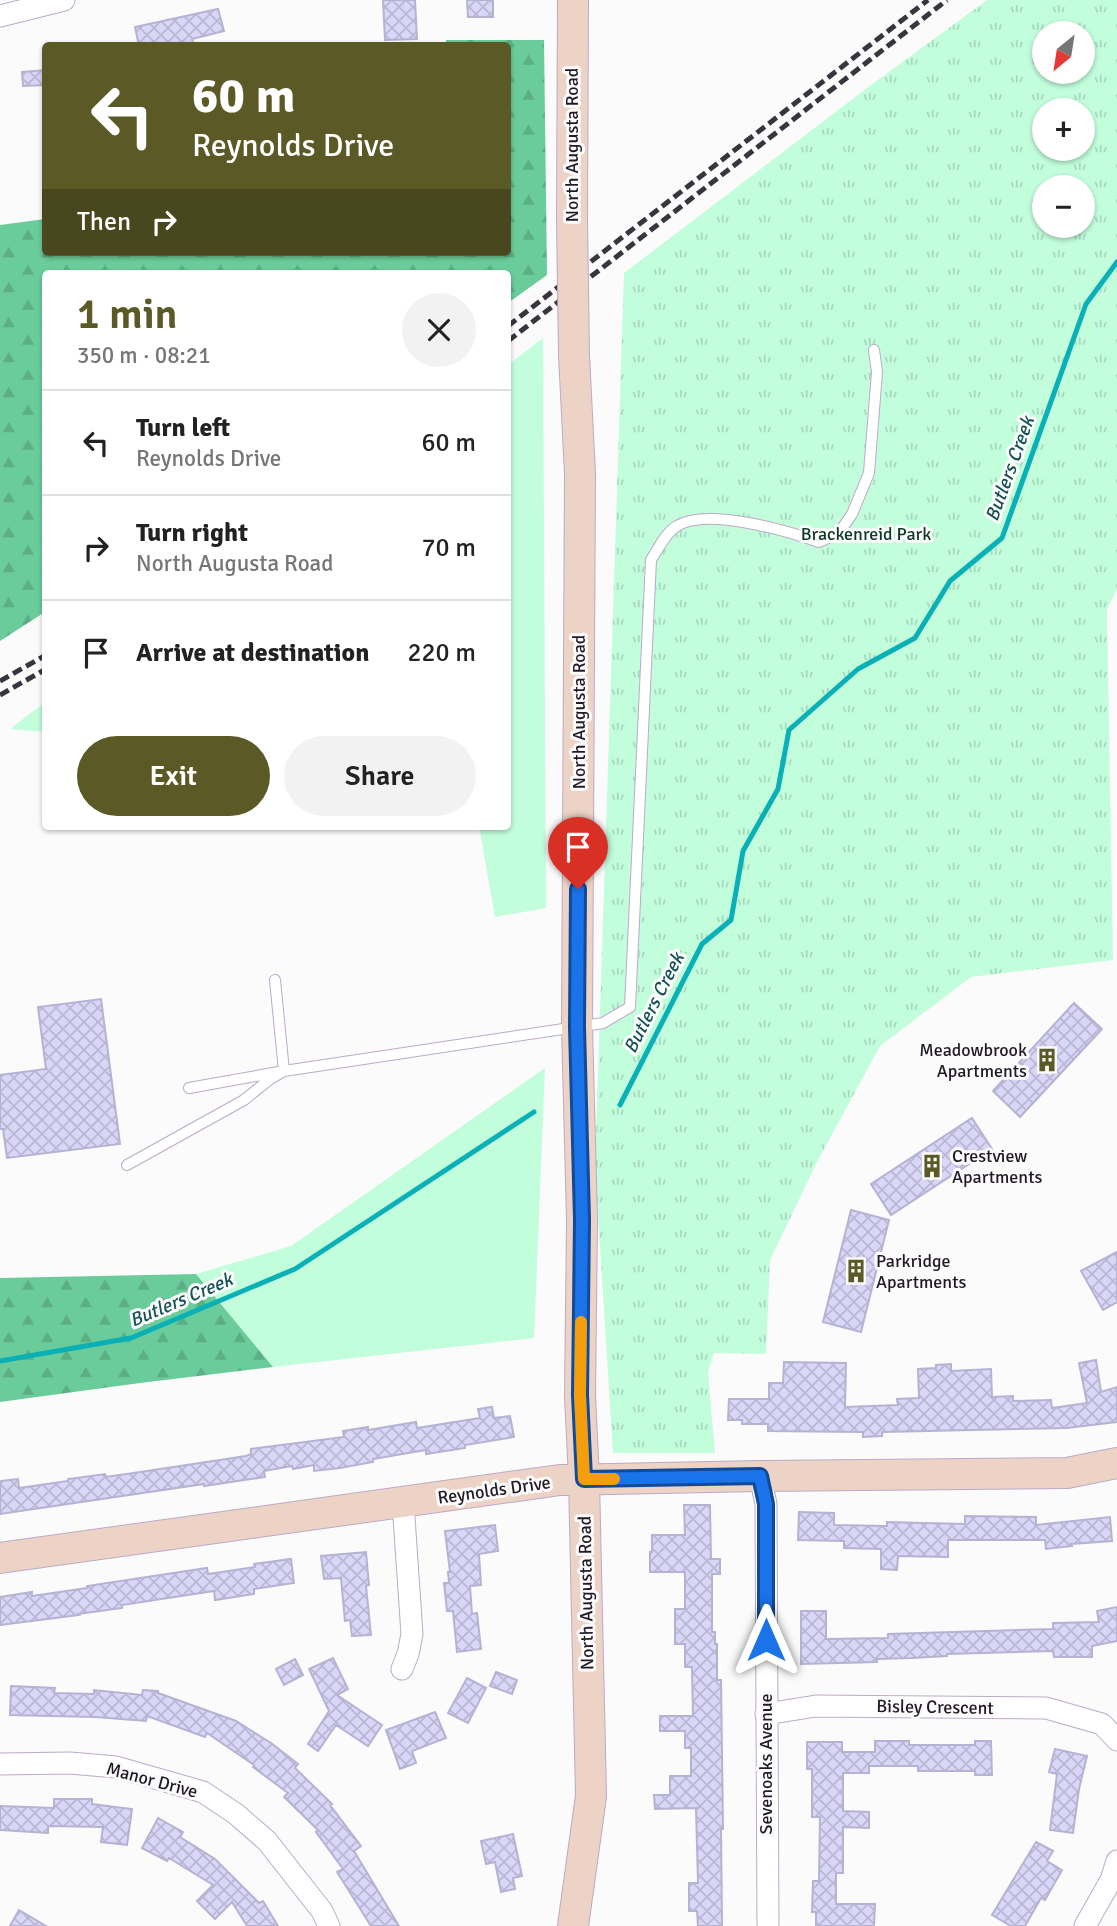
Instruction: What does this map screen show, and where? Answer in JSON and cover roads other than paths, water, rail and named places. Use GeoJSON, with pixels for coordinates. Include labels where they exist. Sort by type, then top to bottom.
{"type":"FeatureCollection","features":[{"type":"Feature","properties":{"kind":"main road","name":"North Augusta Road"},"geometry":{"type":"LineString","coordinates":[[573,0],[572,220],[574,355],[580,474],[577,1027],[582,1220],[580,1395],[591,1796],[573,1926]]}},
{"type":"Feature","properties":{"kind":"main road","name":"Reynolds Drive"},"geometry":{"type":"LineString","coordinates":[[0,1558],[560,1480],[1067,1473],[1117,1464]]}},
{"type":"Feature","properties":{"kind":"street"},"geometry":{"type":"LineString","coordinates":[[0,16],[64,0]]}},
{"type":"Feature","properties":{"kind":"street","name":"Sevenoaks Avenue"},"geometry":{"type":"LineString","coordinates":[[760,1476],[766,1504],[768,1926]]}},
{"type":"Feature","properties":{"kind":"street"},"geometry":{"type":"LineString","coordinates":[[402,1670],[412,1634],[403,1503]]}},
{"type":"Feature","properties":{"kind":"street","name":"Bisley Crescent"},"geometry":{"type":"LineString","coordinates":[[766,1714],[816,1706],[1046,1708],[1109,1718],[1117,1740]]}},
{"type":"Feature","properties":{"kind":"street","name":"Manor Drive"},"geometry":{"type":"LineString","coordinates":[[0,1764],[70,1763],[116,1768],[203,1792],[236,1814],[267,1840],[322,1911],[329,1926]]}},
{"type":"Feature","properties":{"kind":"street"},"geometry":{"type":"LineString","coordinates":[[1085,1926],[1111,1880],[1117,1861]]}},
{"type":"Feature","properties":{"kind":"lane"},"geometry":{"type":"LineString","coordinates":[[189,1088],[603,1023],[630,1007],[651,560],[673,528],[689,520],[742,522],[788,531],[820,542],[839,533],[852,514],[869,472],[877,372],[874,351]]}},
{"type":"Feature","properties":{"kind":"lane"},"geometry":{"type":"LineString","coordinates":[[275,980],[284,1071]]}},
{"type":"Feature","properties":{"kind":"lane"},"geometry":{"type":"LineString","coordinates":[[127,1165],[244,1100],[284,1071]]}},
{"type":"Feature","properties":{"kind":"waterway","name":"Butlers Creek"},"geometry":{"type":"LineString","coordinates":[[620,1105],[702,944],[731,920],[743,851],[778,789],[789,730],[858,669],[915,638],[950,581],[1002,538],[1086,304],[1117,262]]}},
{"type":"Feature","properties":{"kind":"waterway","name":"Butlers Creek"},"geometry":{"type":"LineString","coordinates":[[0,1361],[131,1338],[295,1269],[534,1112]]}},
{"type":"Feature","properties":{"kind":"railway"},"geometry":{"type":"LineString","coordinates":[[511,324],[928,0]]}},
{"type":"Feature","properties":{"kind":"railway"},"geometry":{"type":"LineString","coordinates":[[511,339],[947,0]]}},
{"type":"Feature","properties":{"kind":"railway"},"geometry":{"type":"LineString","coordinates":[[0,681],[42,657]]}},
{"type":"Feature","properties":{"kind":"railway"},"geometry":{"type":"LineString","coordinates":[[0,695],[42,671]]}},
{"type":"Feature","properties":{"kind":"place","name":"Meadowbrook Apartments"},"geometry":{"type":"Point","coordinates":[1047,1060]}},
{"type":"Feature","properties":{"kind":"place","name":"Crestview Apartments"},"geometry":{"type":"Point","coordinates":[932,1166]}},
{"type":"Feature","properties":{"kind":"place","name":"Parkridge Apartments"},"geometry":{"type":"Point","coordinates":[856,1271]}},
{"type":"Feature","properties":{"kind":"park label","name":"Brackenreid Park"},"geometry":{"type":"Point","coordinates":[866,534]}}]}
